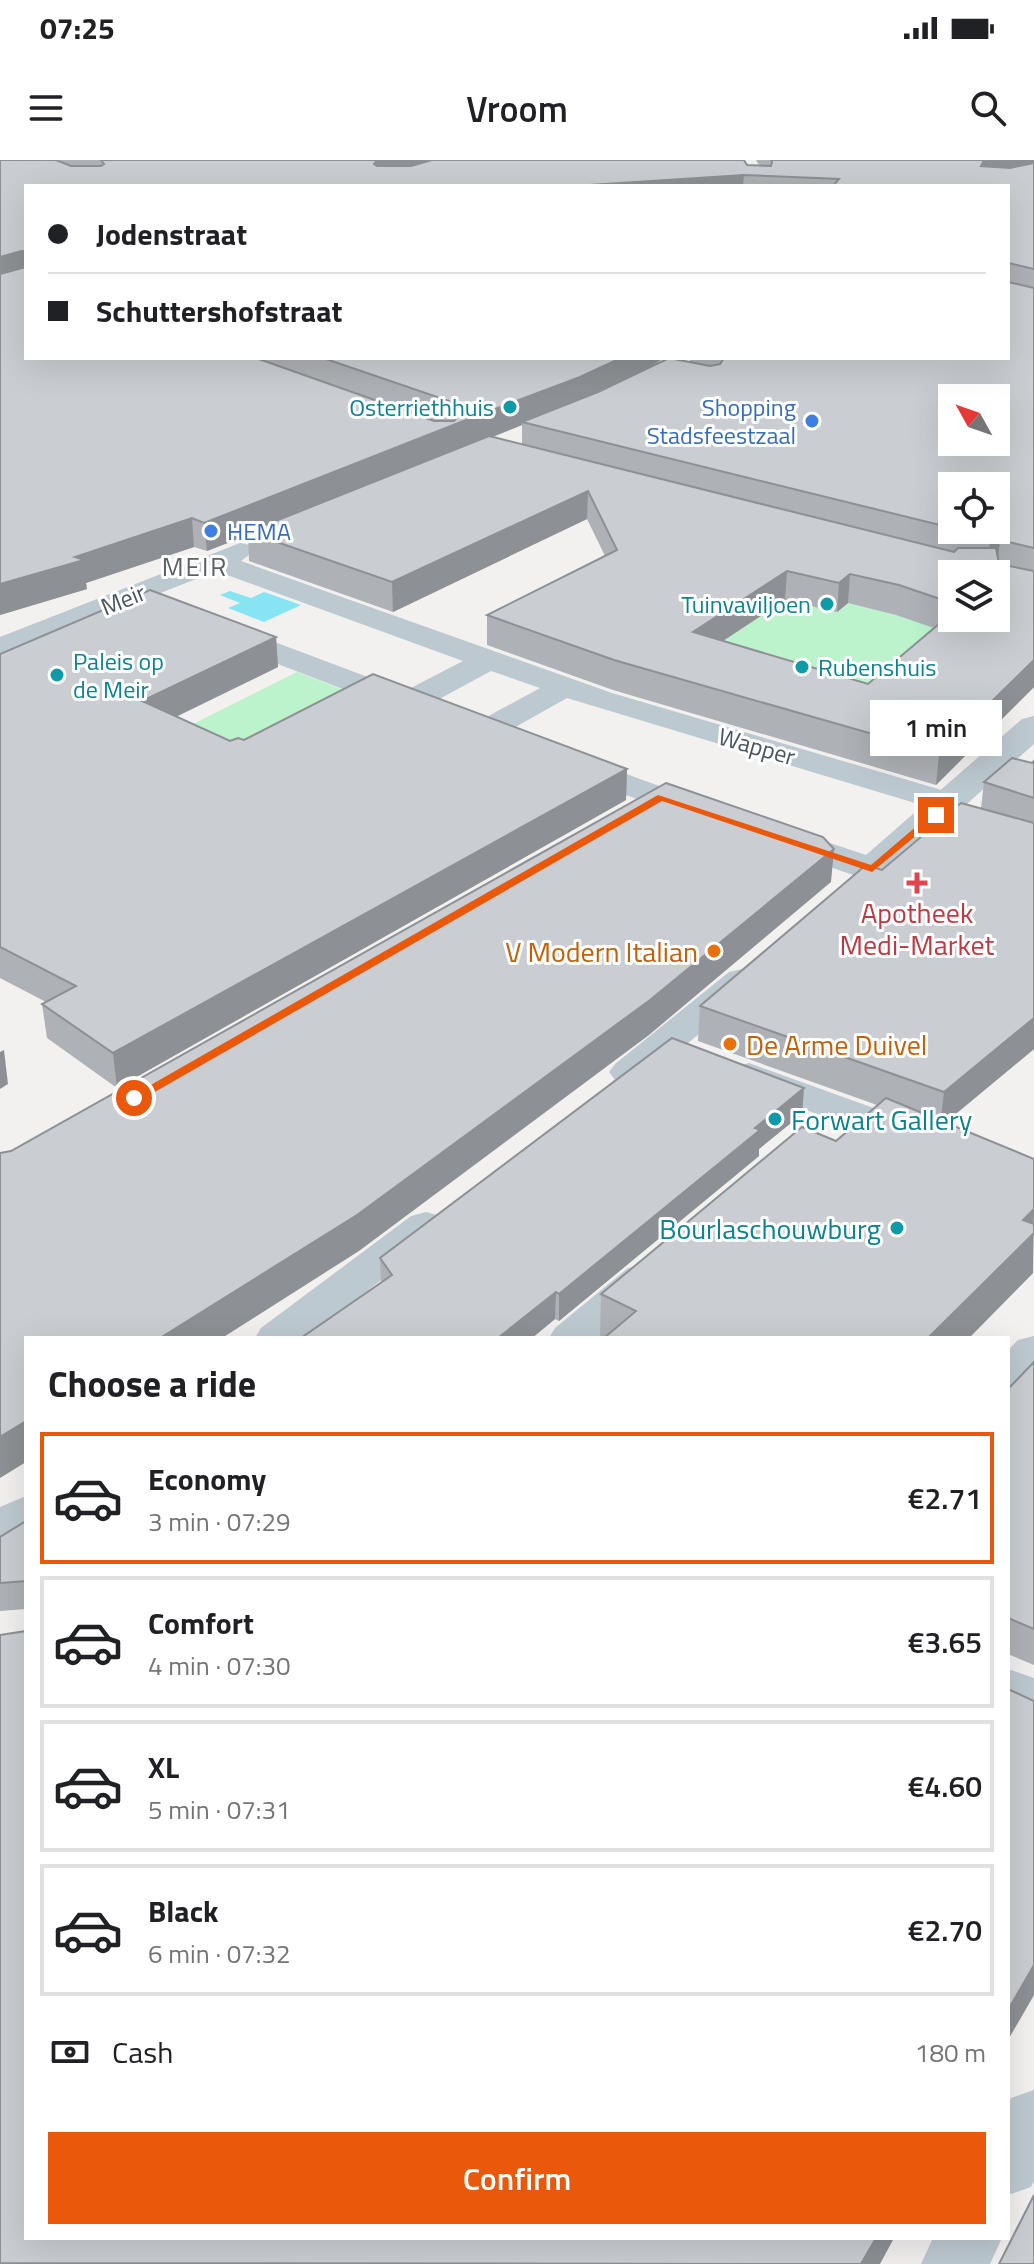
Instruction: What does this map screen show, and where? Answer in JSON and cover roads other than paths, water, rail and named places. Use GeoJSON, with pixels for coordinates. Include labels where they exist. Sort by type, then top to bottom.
{"type":"FeatureCollection","features":[{"type":"Feature","properties":{"kind":"street","name":"Meir"},"geometry":{"type":"LineString","coordinates":[[0,648],[258,544]]}},
{"type":"Feature","properties":{"kind":"street","name":"Wapper"},"geometry":{"type":"LineString","coordinates":[[215,561],[565,687],[943,809],[976,827]]}},
{"type":"Feature","properties":{"kind":"street"},"geometry":{"type":"LineString","coordinates":[[129,597],[165,610]]}},
{"type":"Feature","properties":{"kind":"street"},"geometry":{"type":"LineString","coordinates":[[255,645],[337,605]]}},
{"type":"Feature","properties":{"kind":"street"},"geometry":{"type":"LineString","coordinates":[[203,625],[514,742]]}},
{"type":"Feature","properties":{"kind":"street"},"geometry":{"type":"LineString","coordinates":[[407,702],[488,660]]}},
{"type":"Feature","properties":{"kind":"street"},"geometry":{"type":"LineString","coordinates":[[463,723],[565,687]]}},
{"type":"Feature","properties":{"kind":"street"},"geometry":{"type":"LineString","coordinates":[[836,900],[1034,726]]}},
{"type":"Feature","properties":{"kind":"street"},"geometry":{"type":"LineString","coordinates":[[544,753],[675,802]]}},
{"type":"Feature","properties":{"kind":"street"},"geometry":{"type":"LineString","coordinates":[[616,823],[675,802]]}},
{"type":"Feature","properties":{"kind":"street"},"geometry":{"type":"LineString","coordinates":[[746,826],[872,869]]}},
{"type":"Feature","properties":{"kind":"street"},"geometry":{"type":"LineString","coordinates":[[603,1092],[665,1045],[775,952]]}},
{"type":"Feature","properties":{"kind":"street"},"geometry":{"type":"LineString","coordinates":[[665,1045],[949,1150]]}},
{"type":"Feature","properties":{"kind":"street"},"geometry":{"type":"LineString","coordinates":[[807,1140],[843,1110]]}},
{"type":"Feature","properties":{"kind":"street"},"geometry":{"type":"LineString","coordinates":[[281,1336],[453,1205]]}},
{"type":"Feature","properties":{"kind":"street"},"geometry":{"type":"LineString","coordinates":[[573,1336],[673,1252]]}},
{"type":"Feature","properties":{"kind":"street"},"geometry":{"type":"LineString","coordinates":[[1010,1375],[1034,1350]]}},
{"type":"Feature","properties":{"kind":"street"},"geometry":{"type":"LineString","coordinates":[[0,1530],[24,1514]]}},
{"type":"Feature","properties":{"kind":"street"},"geometry":{"type":"LineString","coordinates":[[1010,1690],[1034,1701]]}},
{"type":"Feature","properties":{"kind":"street"},"geometry":{"type":"LineString","coordinates":[[1010,2162],[1034,2118]]}},
{"type":"Feature","properties":{"kind":"street"},"geometry":{"type":"LineString","coordinates":[[955,2264],[968,2240]]}},
{"type":"Feature","properties":{"kind":"water"},"geometry":{"type":"Polygon","coordinates":[[[230,591],[251,598],[264,592],[301,605],[264,622],[228,608],[240,603],[220,595],[230,591]]]}},
{"type":"Feature","properties":{"kind":"place","name":"Osterriethhuis"},"geometry":{"type":"Point","coordinates":[510,407]}},
{"type":"Feature","properties":{"kind":"place","name":"Shopping Stadsfeestzaal"},"geometry":{"type":"Point","coordinates":[812,421]}},
{"type":"Feature","properties":{"kind":"place","name":"HEMA"},"geometry":{"type":"Point","coordinates":[211,531]}},
{"type":"Feature","properties":{"kind":"place","name":"Tuinvaviljoen"},"geometry":{"type":"Point","coordinates":[827,604]}},
{"type":"Feature","properties":{"kind":"place","name":"Rubenshuis"},"geometry":{"type":"Point","coordinates":[802,667]}},
{"type":"Feature","properties":{"kind":"place","name":"Paleis op de Meir"},"geometry":{"type":"Point","coordinates":[57,675]}},
{"type":"Feature","properties":{"kind":"place","name":"Apotheek Medi-Market"},"geometry":{"type":"Point","coordinates":[917,883]}},
{"type":"Feature","properties":{"kind":"place","name":"V Modern Italian"},"geometry":{"type":"Point","coordinates":[714,951]}},
{"type":"Feature","properties":{"kind":"place","name":"De Arme Duivel"},"geometry":{"type":"Point","coordinates":[730,1044]}},
{"type":"Feature","properties":{"kind":"place","name":"Forwart Gallery"},"geometry":{"type":"Point","coordinates":[775,1119]}},
{"type":"Feature","properties":{"kind":"place","name":"Bourlaschouwburg"},"geometry":{"type":"Point","coordinates":[897,1228]}},
{"type":"Feature","properties":{"kind":"district","name":"MEIR"},"geometry":{"type":"Point","coordinates":[195,566]}}]}
